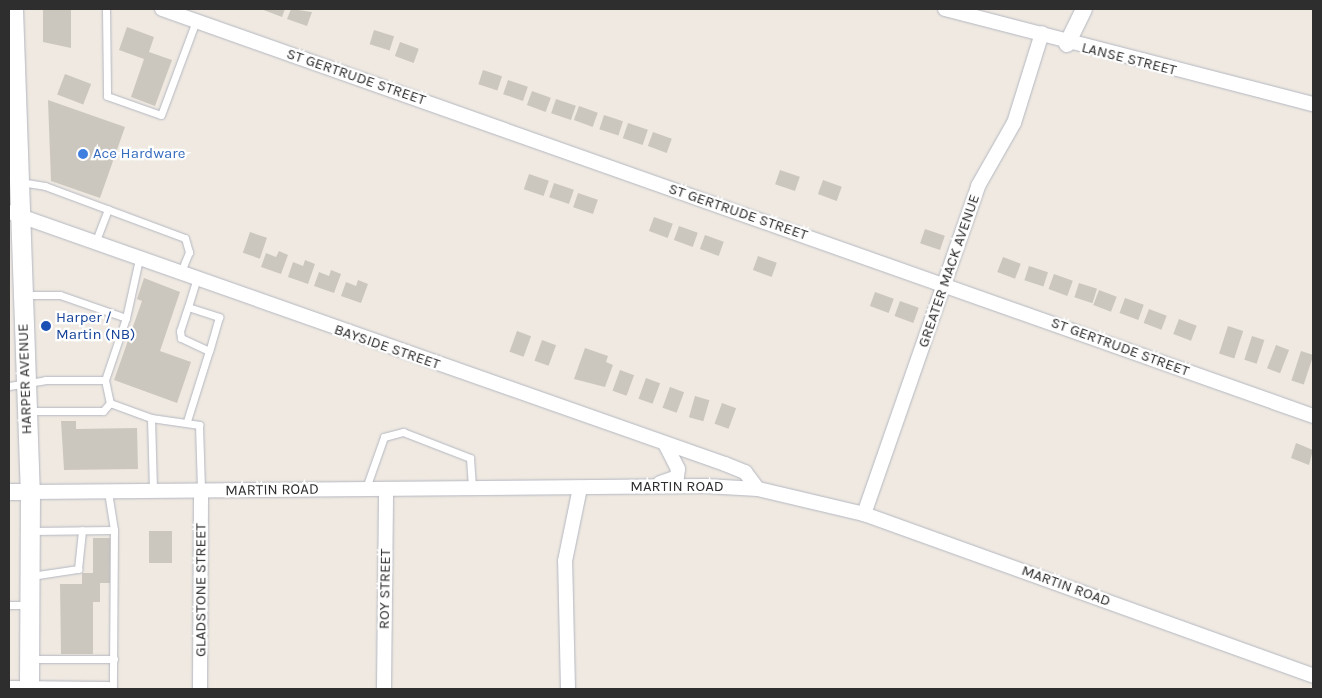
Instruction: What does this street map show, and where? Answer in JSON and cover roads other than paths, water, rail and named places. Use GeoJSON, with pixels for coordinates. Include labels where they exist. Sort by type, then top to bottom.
{"type":"FeatureCollection","features":[{"type":"Feature","properties":{"kind":"main road","name":"HARPER AVENUE"},"geometry":{"type":"LineString","coordinates":[[12,19],[12,140],[17,182],[13,213],[21,295],[17,386],[26,411],[30,492],[29,689]]}},
{"type":"Feature","properties":{"kind":"street","name":"ST GERTRUDE STREET"},"geometry":{"type":"LineString","coordinates":[[162,9],[1313,416]]}},
{"type":"Feature","properties":{"kind":"street","name":"LANSE STREET"},"geometry":{"type":"LineString","coordinates":[[946,9],[1042,34],[1067,44],[1313,104]]}},
{"type":"Feature","properties":{"kind":"street"},"geometry":{"type":"LineString","coordinates":[[1067,44],[1084,9]]}},
{"type":"Feature","properties":{"kind":"street","name":"GREATER MACK AVENUE"},"geometry":{"type":"LineString","coordinates":[[864,514],[946,285],[978,186],[1019,110],[1042,34]]}},
{"type":"Feature","properties":{"kind":"street","name":"BAYSIDE STREET"},"geometry":{"type":"LineString","coordinates":[[13,213],[196,280],[745,472],[758,489]]}},
{"type":"Feature","properties":{"kind":"street"},"geometry":{"type":"LineString","coordinates":[[636,487],[677,477],[677,461],[666,444]]}},
{"type":"Feature","properties":{"kind":"street","name":"MARTIN ROAD"},"geometry":{"type":"LineString","coordinates":[[9,492],[366,488],[636,487],[758,489],[864,514],[1313,676]]}},
{"type":"Feature","properties":{"kind":"street","name":"ROY STREET"},"geometry":{"type":"LineString","coordinates":[[384,689],[386,488]]}},
{"type":"Feature","properties":{"kind":"street"},"geometry":{"type":"LineString","coordinates":[[568,689],[565,561],[580,488]]}},
{"type":"Feature","properties":{"kind":"street","name":"GLADSTONE STREET"},"geometry":{"type":"LineString","coordinates":[[200,689],[201,490]]}},
{"type":"Feature","properties":{"kind":"street"},"geometry":{"type":"LineString","coordinates":[[9,688],[108,689]]}},
{"type":"Feature","properties":{"kind":"lane"},"geometry":{"type":"LineString","coordinates":[[106,9],[107,96],[161,115],[196,21]]}},
{"type":"Feature","properties":{"kind":"lane"},"geometry":{"type":"LineString","coordinates":[[17,182],[46,186],[185,238],[189,252],[180,274]]}},
{"type":"Feature","properties":{"kind":"lane"},"geometry":{"type":"LineString","coordinates":[[94,242],[108,209]]}},
{"type":"Feature","properties":{"kind":"lane"},"geometry":{"type":"LineString","coordinates":[[110,403],[105,380],[126,318],[139,259]]}},
{"type":"Feature","properties":{"kind":"lane"},"geometry":{"type":"LineString","coordinates":[[196,280],[181,338],[209,351]]}},
{"type":"Feature","properties":{"kind":"lane"},"geometry":{"type":"LineString","coordinates":[[21,295],[52,294],[126,318]]}},
{"type":"Feature","properties":{"kind":"lane"},"geometry":{"type":"LineString","coordinates":[[187,421],[219,317],[188,306]]}},
{"type":"Feature","properties":{"kind":"lane"},"geometry":{"type":"LineString","coordinates":[[17,386],[46,380],[105,380]]}},
{"type":"Feature","properties":{"kind":"lane"},"geometry":{"type":"LineString","coordinates":[[26,411],[103,411],[110,403]]}},
{"type":"Feature","properties":{"kind":"lane"},"geometry":{"type":"LineString","coordinates":[[110,403],[151,418],[187,421],[200,428],[201,490]]}},
{"type":"Feature","properties":{"kind":"lane"},"geometry":{"type":"LineString","coordinates":[[151,418],[153,491]]}},
{"type":"Feature","properties":{"kind":"lane"},"geometry":{"type":"LineString","coordinates":[[366,488],[384,437],[403,432],[470,458],[472,488]]}},
{"type":"Feature","properties":{"kind":"lane"},"geometry":{"type":"LineString","coordinates":[[108,492],[114,530],[113,689]]}},
{"type":"Feature","properties":{"kind":"lane"},"geometry":{"type":"LineString","coordinates":[[30,576],[78,569],[82,530]]}},
{"type":"Feature","properties":{"kind":"lane"},"geometry":{"type":"LineString","coordinates":[[30,531],[114,530]]}},
{"type":"Feature","properties":{"kind":"lane"},"geometry":{"type":"LineString","coordinates":[[9,605],[29,605]]}},
{"type":"Feature","properties":{"kind":"lane"},"geometry":{"type":"LineString","coordinates":[[29,659],[114,659]]}},
{"type":"Feature","properties":{"kind":"place","name":"Ace Hardware"},"geometry":{"type":"Point","coordinates":[83,154]}},
{"type":"Feature","properties":{"kind":"place","name":"Harper / Martin (NB)"},"geometry":{"type":"Point","coordinates":[46,326]}}]}
